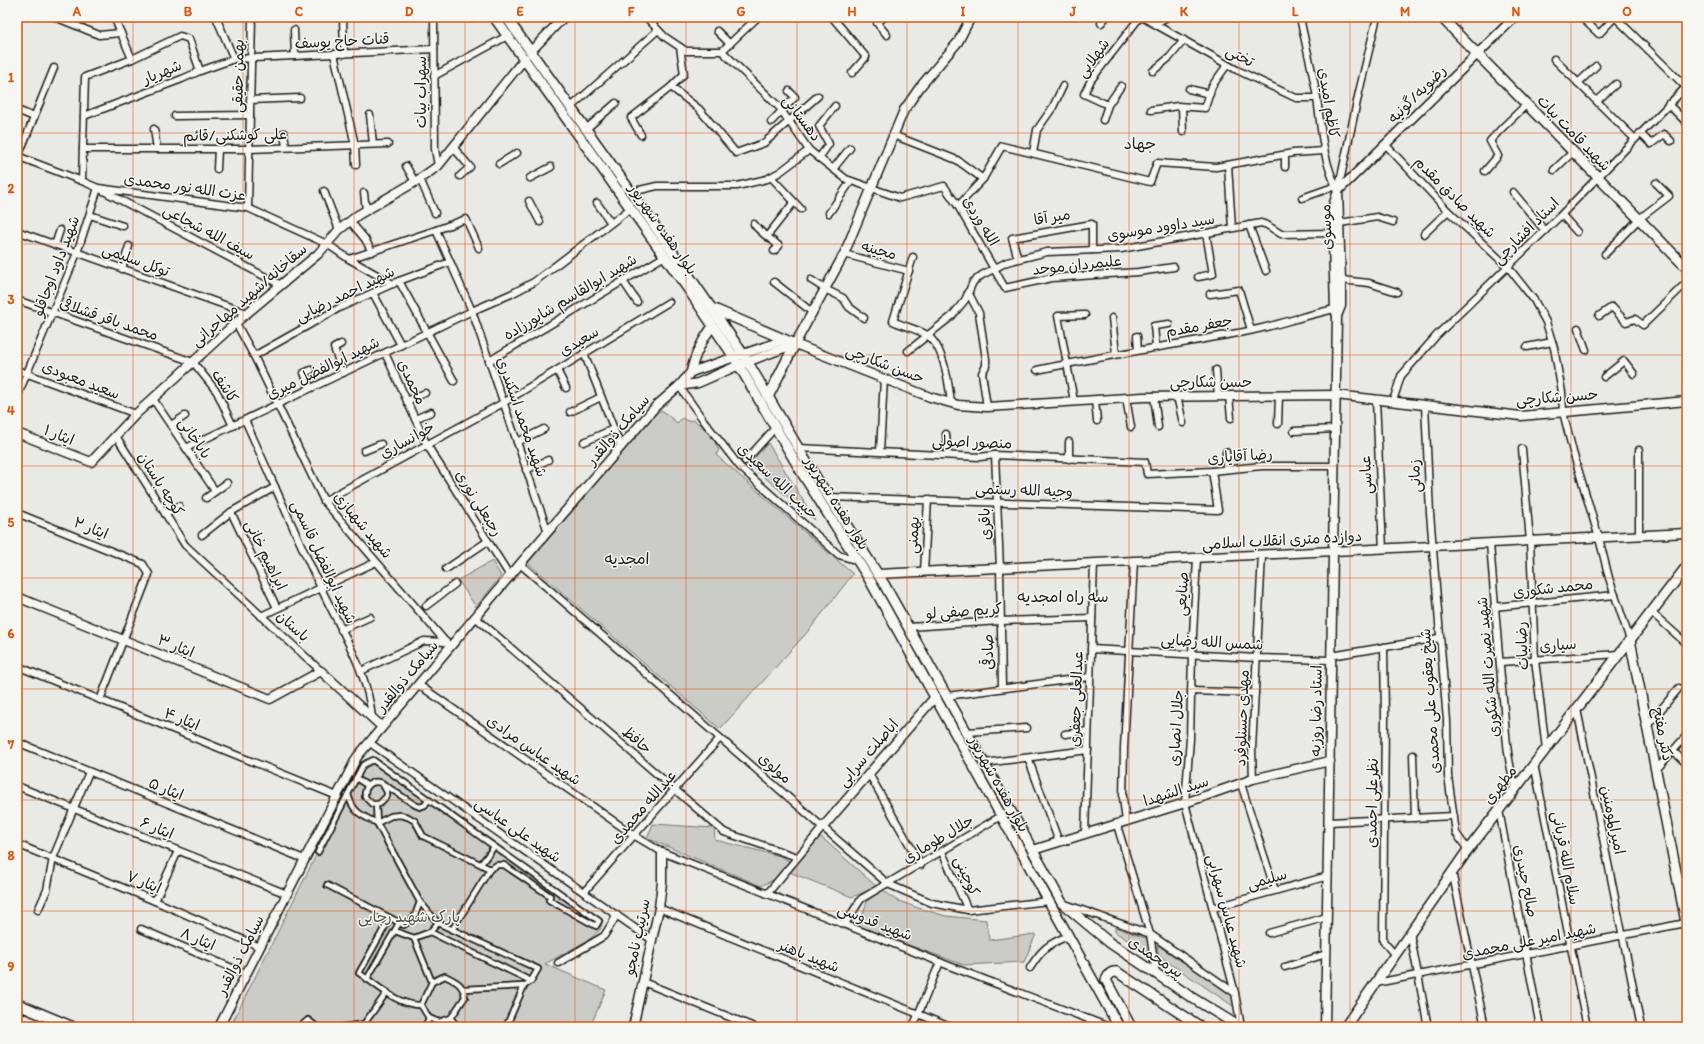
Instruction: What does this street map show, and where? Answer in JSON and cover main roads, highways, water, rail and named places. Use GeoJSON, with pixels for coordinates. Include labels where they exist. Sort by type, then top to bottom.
{"type":"FeatureCollection","features":[{"type":"Feature","properties":{"kind":"highway"},"geometry":{"type":"LineString","coordinates":[[17,1004],[72,1027]]}},
{"type":"Feature","properties":{"kind":"main road","name":"بلوار هفده شهریور"},"geometry":{"type":"LineString","coordinates":[[494,17],[509,35],[665,256],[714,326],[736,361],[775,428],[858,560],[896,626],[1118,1027]]}},
{"type":"Feature","properties":{"kind":"main road","name":"بلوار هفده شهریور"},"geometry":{"type":"LineString","coordinates":[[506,17],[631,192],[746,358],[798,448],[878,574],[909,627],[1062,903]]}},
{"type":"Feature","properties":{"kind":"main road","name":"شهید قامت بیات"},"geometry":{"type":"LineString","coordinates":[[1441,17],[1687,268]]}},
{"type":"Feature","properties":{"kind":"main road"},"geometry":{"type":"LineString","coordinates":[[713,309],[795,344],[768,397]]}},
{"type":"Feature","properties":{"kind":"main road","name":"مطهری"},"geometry":{"type":"LineString","coordinates":[[1345,1027],[1452,871],[1687,567]]}},
{"type":"Feature","properties":{"kind":"main road","name":"دکتر مفتح"},"geometry":{"type":"LineString","coordinates":[[1630,640],[1687,925]]}},
{"type":"Feature","properties":{"kind":"main road","name":"پیرمحمدی"},"geometry":{"type":"LineString","coordinates":[[1062,903],[1110,943],[1191,997],[1240,1027]]}},
{"type":"Feature","properties":{"kind":"main road"},"geometry":{"type":"LineString","coordinates":[[1132,1027],[1106,980],[1110,973],[1117,972],[1201,1027]]}},
{"type":"Feature","properties":{"kind":"district","name":"جهاد"},"geometry":{"type":"Point","coordinates":[1140,143]}},
{"type":"Feature","properties":{"kind":"district","name":"امجدیه"},"geometry":{"type":"Point","coordinates":[627,558]}},
{"type":"Feature","properties":{"kind":"district","name":"سه راه امجدیه"},"geometry":{"type":"Point","coordinates":[1063,596]}},
{"type":"Feature","properties":{"kind":"park label","name":"پارک شهید رجایی"},"geometry":{"type":"Point","coordinates":[409,917]}}]}
